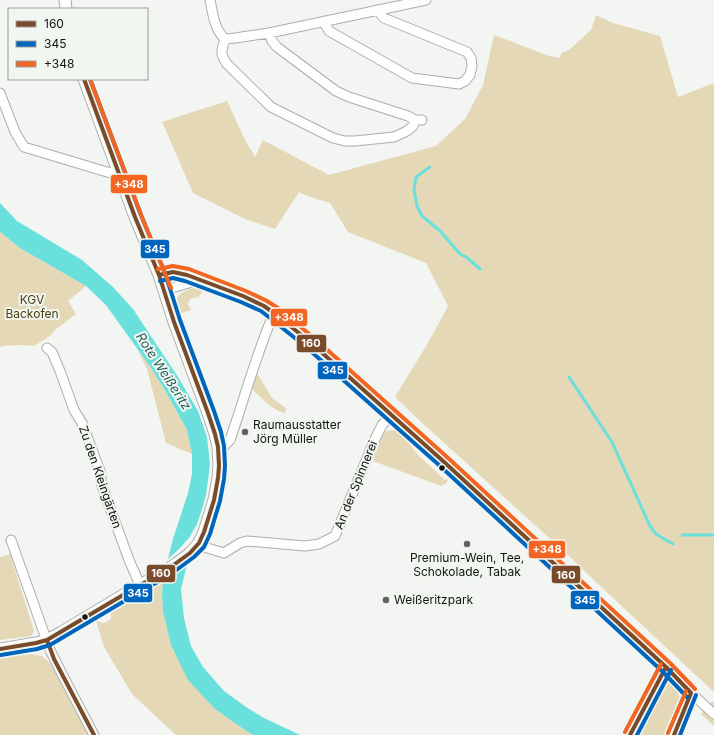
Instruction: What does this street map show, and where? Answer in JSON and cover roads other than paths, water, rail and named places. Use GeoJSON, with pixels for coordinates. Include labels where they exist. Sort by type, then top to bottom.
{"type":"FeatureCollection","features":[{"type":"Feature","properties":{"kind":"street"},"geometry":{"type":"LineString","coordinates":[[210,0],[216,27],[225,39]]}},
{"type":"Feature","properties":{"kind":"street"},"geometry":{"type":"LineString","coordinates":[[225,39],[269,33],[426,0]]}},
{"type":"Feature","properties":{"kind":"street"},"geometry":{"type":"LineString","coordinates":[[325,22],[329,31],[412,78],[459,84],[465,82],[470,75],[472,66],[471,58],[466,52],[384,18],[377,10]]}},
{"type":"Feature","properties":{"kind":"street"},"geometry":{"type":"LineString","coordinates":[[225,39],[221,51],[222,58],[271,107],[333,138],[345,141],[355,141],[394,136],[407,131],[418,120],[349,97],[336,91],[277,47],[269,33]]}},
{"type":"Feature","properties":{"kind":"street"},"geometry":{"type":"LineString","coordinates":[[0,649],[47,640],[164,572],[190,552],[199,543],[204,532],[214,500],[218,478],[218,447],[203,397],[174,322],[165,290],[84,80]]}},
{"type":"Feature","properties":{"kind":"street"},"geometry":{"type":"LineString","coordinates":[[0,93],[16,132],[24,147],[106,172],[113,173],[119,171]]}},
{"type":"Feature","properties":{"kind":"street"},"geometry":{"type":"LineString","coordinates":[[159,275],[173,272],[187,275],[243,296],[264,306],[274,313],[310,342],[443,461],[714,714]]}},
{"type":"Feature","properties":{"kind":"street"},"geometry":{"type":"LineString","coordinates":[[165,290],[192,282],[206,282]]}},
{"type":"Feature","properties":{"kind":"street"},"geometry":{"type":"LineString","coordinates":[[218,447],[223,447],[230,440],[268,325],[274,313]]}},
{"type":"Feature","properties":{"kind":"street","name":"Zu den Kleingärten"},"geometry":{"type":"LineString","coordinates":[[47,348],[52,352],[74,410],[82,424],[100,472],[102,486],[129,560],[140,585]]}},
{"type":"Feature","properties":{"kind":"street","name":"An der Spinnerei"},"geometry":{"type":"LineString","coordinates":[[199,543],[204,547],[224,553],[240,543],[247,541],[305,546],[319,544],[335,536],[374,439],[391,415]]}},
{"type":"Feature","properties":{"kind":"street"},"geometry":{"type":"LineString","coordinates":[[11,540],[42,630],[57,664],[94,735]]}},
{"type":"Feature","properties":{"kind":"street"},"geometry":{"type":"LineString","coordinates":[[630,735],[666,668]]}},
{"type":"Feature","properties":{"kind":"street"},"geometry":{"type":"LineString","coordinates":[[674,735],[691,693]]}},
{"type":"Feature","properties":{"kind":"water","name":"Rote Weißeritz"},"geometry":{"type":"Polygon","coordinates":[[[0,203],[17,221],[82,260],[113,287],[133,309],[178,377],[198,411],[207,437],[210,464],[206,495],[197,524],[181,589],[184,618],[191,646],[203,667],[224,691],[264,718],[300,735],[253,735],[214,708],[188,680],[171,645],[163,611],[162,595],[168,559],[188,493],[192,474],[192,454],[187,430],[151,368],[106,305],[86,286],[20,248],[0,232],[0,203]]]}},
{"type":"Feature","properties":{"kind":"waterway"},"geometry":{"type":"LineString","coordinates":[[430,167],[416,177],[414,190],[417,206],[422,216],[440,231],[460,254],[480,269]]}},
{"type":"Feature","properties":{"kind":"waterway"},"geometry":{"type":"LineString","coordinates":[[569,377],[612,442],[650,526],[656,534],[673,544]]}},
{"type":"Feature","properties":{"kind":"waterway"},"geometry":{"type":"LineString","coordinates":[[682,535],[714,535]]}},
{"type":"Feature","properties":{"kind":"place","name":"Raumausstatter Jörg Müller"},"geometry":{"type":"Point","coordinates":[245,432]}},
{"type":"Feature","properties":{"kind":"place","name":"Premium-Wein, Tee, Schokolade, Tabak"},"geometry":{"type":"Point","coordinates":[467,544]}},
{"type":"Feature","properties":{"kind":"place","name":"Weißeritzpark"},"geometry":{"type":"Point","coordinates":[386,600]}},
{"type":"Feature","properties":{"kind":"park label","name":"KGV Backofen"},"geometry":{"type":"Point","coordinates":[32,307]}}]}
